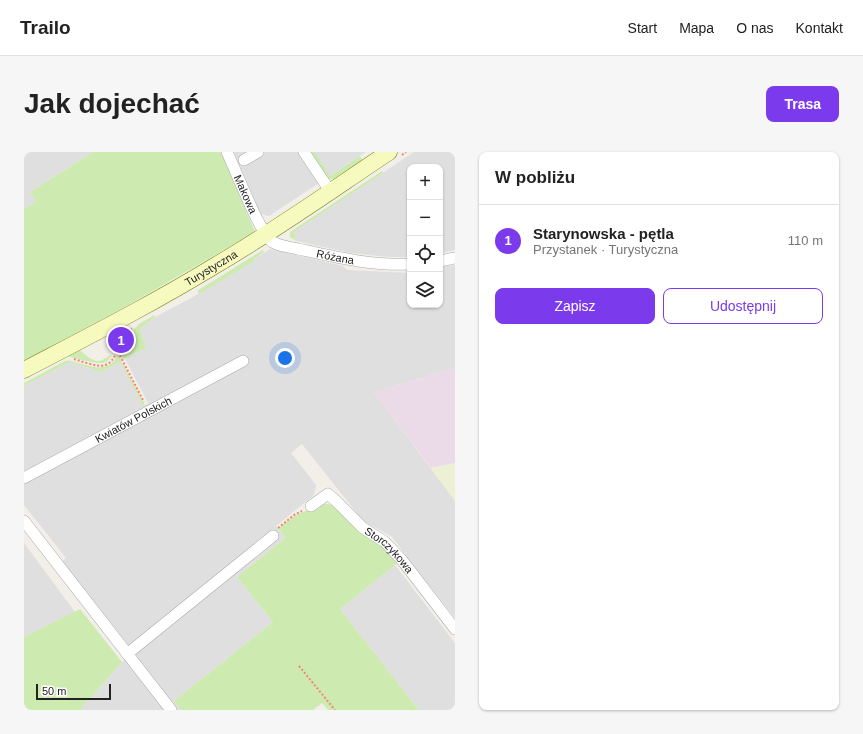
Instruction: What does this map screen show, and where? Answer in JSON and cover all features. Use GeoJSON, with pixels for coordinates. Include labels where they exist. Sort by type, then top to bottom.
{"type":"FeatureCollection","features":[{"type":"Feature","properties":{"kind":"street","name":"Makowa"},"geometry":{"type":"LineString","coordinates":[[227,152],[251,208],[266,234]]}},
{"type":"Feature","properties":{"kind":"street"},"geometry":{"type":"LineString","coordinates":[[244,160],[258,152]]}},
{"type":"Feature","properties":{"kind":"street"},"geometry":{"type":"LineString","coordinates":[[304,152],[330,191]]}},
{"type":"Feature","properties":{"kind":"street","name":"Turystyczna"},"geometry":{"type":"LineString","coordinates":[[24,370],[170,292],[218,264],[266,234],[389,152]]}},
{"type":"Feature","properties":{"kind":"street","name":"Różana"},"geometry":{"type":"LineString","coordinates":[[266,234],[268,238],[276,243],[335,257],[373,263],[407,264]]}},
{"type":"Feature","properties":{"kind":"street"},"geometry":{"type":"LineString","coordinates":[[443,260],[455,258]]}},
{"type":"Feature","properties":{"kind":"street","name":"Kwiatów Polskich"},"geometry":{"type":"LineString","coordinates":[[24,478],[243,361]]}},
{"type":"Feature","properties":{"kind":"street","name":"Storczykowa"},"geometry":{"type":"LineString","coordinates":[[311,506],[328,494],[364,528],[385,542],[402,560],[455,629]]}},
{"type":"Feature","properties":{"kind":"street"},"geometry":{"type":"LineString","coordinates":[[24,521],[171,710]]}},
{"type":"Feature","properties":{"kind":"street"},"geometry":{"type":"LineString","coordinates":[[127,654],[274,536]]}},
{"type":"Feature","properties":{"kind":"path"},"geometry":{"type":"LineString","coordinates":[[118,352],[149,412]]}},
{"type":"Feature","properties":{"kind":"path"},"geometry":{"type":"LineString","coordinates":[[274,536],[276,528],[294,515],[311,506]]}},
{"type":"Feature","properties":{"kind":"path"},"geometry":{"type":"LineString","coordinates":[[299,666],[335,710]]}},
{"type":"Feature","properties":{"kind":"shaded area"},"geometry":{"type":"Polygon","coordinates":[[[24,152],[93,152],[30,192],[36,202],[24,208],[24,152]]]}},
{"type":"Feature","properties":{"kind":"shaded area"},"geometry":{"type":"Polygon","coordinates":[[[234,152],[366,152],[269,216],[260,214],[234,152]]]}},
{"type":"Feature","properties":{"kind":"shaded area"},"geometry":{"type":"Polygon","coordinates":[[[414,152],[455,152],[455,250],[443,252],[443,164],[407,164],[407,257],[389,257],[351,253],[296,241],[294,232],[414,152]]]}},
{"type":"Feature","properties":{"kind":"shaded area"},"geometry":{"type":"Polygon","coordinates":[[[270,249],[343,266],[347,270],[407,273],[407,308],[443,308],[443,267],[455,265],[455,368],[374,392],[455,501],[455,618],[391,536],[364,522],[302,444],[291,453],[316,485],[314,495],[276,526],[285,538],[237,577],[273,622],[174,701],[181,710],[80,710],[122,662],[134,652],[62,561],[66,558],[24,505],[24,386],[70,362],[101,372],[120,362],[143,406],[148,403],[125,359],[146,348],[140,329],[155,317],[255,261],[254,259],[270,249]]]}},
{"type":"Feature","properties":{"kind":"shaded area"},"geometry":{"type":"Polygon","coordinates":[[[455,368],[455,463],[431,468],[374,392],[455,368]]]}},
{"type":"Feature","properties":{"kind":"shaded area"},"geometry":{"type":"Polygon","coordinates":[[[24,543],[75,612],[24,637],[24,543]]]}},
{"type":"Feature","properties":{"kind":"shaded area"},"geometry":{"type":"Polygon","coordinates":[[[395,565],[455,643],[455,710],[419,710],[340,609],[395,565]]]}},
{"type":"Feature","properties":{"kind":"green space"},"geometry":{"type":"Polygon","coordinates":[[[93,152],[221,152],[255,232],[123,308],[24,361],[24,208],[36,202],[30,192],[93,152]]]}},
{"type":"Feature","properties":{"kind":"green space"},"geometry":{"type":"Polygon","coordinates":[[[310,152],[315,152],[330,176],[360,156],[364,162],[336,179],[329,179],[326,177],[310,152]]]}},
{"type":"Feature","properties":{"kind":"green space"},"geometry":{"type":"Polygon","coordinates":[[[382,171],[383,173],[294,232],[296,241],[290,237],[290,232],[382,171]]]}},
{"type":"Feature","properties":{"kind":"green space"},"geometry":{"type":"Polygon","coordinates":[[[263,250],[264,252],[254,259],[255,261],[199,294],[197,291],[263,250]]]}},
{"type":"Feature","properties":{"kind":"green space"},"geometry":{"type":"Polygon","coordinates":[[[154,315],[155,317],[140,329],[146,348],[123,360],[120,353],[133,330],[139,324],[154,315]]]}},
{"type":"Feature","properties":{"kind":"green space"},"geometry":{"type":"Polygon","coordinates":[[[77,347],[93,360],[97,361],[105,359],[110,355],[112,356],[108,361],[99,363],[67,356],[24,378],[24,375],[77,347]]]}},
{"type":"Feature","properties":{"kind":"green space"},"geometry":{"type":"Polygon","coordinates":[[[118,355],[145,405],[143,406],[120,362],[101,372],[70,362],[24,386],[24,383],[65,361],[101,367],[110,364],[118,355]]]}},
{"type":"Feature","properties":{"kind":"green space"},"geometry":{"type":"Polygon","coordinates":[[[455,463],[455,501],[431,468],[455,463]]]}},
{"type":"Feature","properties":{"kind":"green space"},"geometry":{"type":"Polygon","coordinates":[[[323,504],[334,506],[383,544],[399,562],[340,609],[419,710],[328,710],[322,703],[313,710],[181,710],[174,701],[273,622],[237,577],[285,538],[278,528],[296,515],[323,504]]]}},
{"type":"Feature","properties":{"kind":"green space"},"geometry":{"type":"Polygon","coordinates":[[[80,609],[122,662],[80,710],[24,710],[24,637],[80,609]]]}},
{"type":"Feature","properties":{"kind":"place","name":"Starynowska - pętla"},"geometry":{"type":"Point","coordinates":[121,340]}}]}
